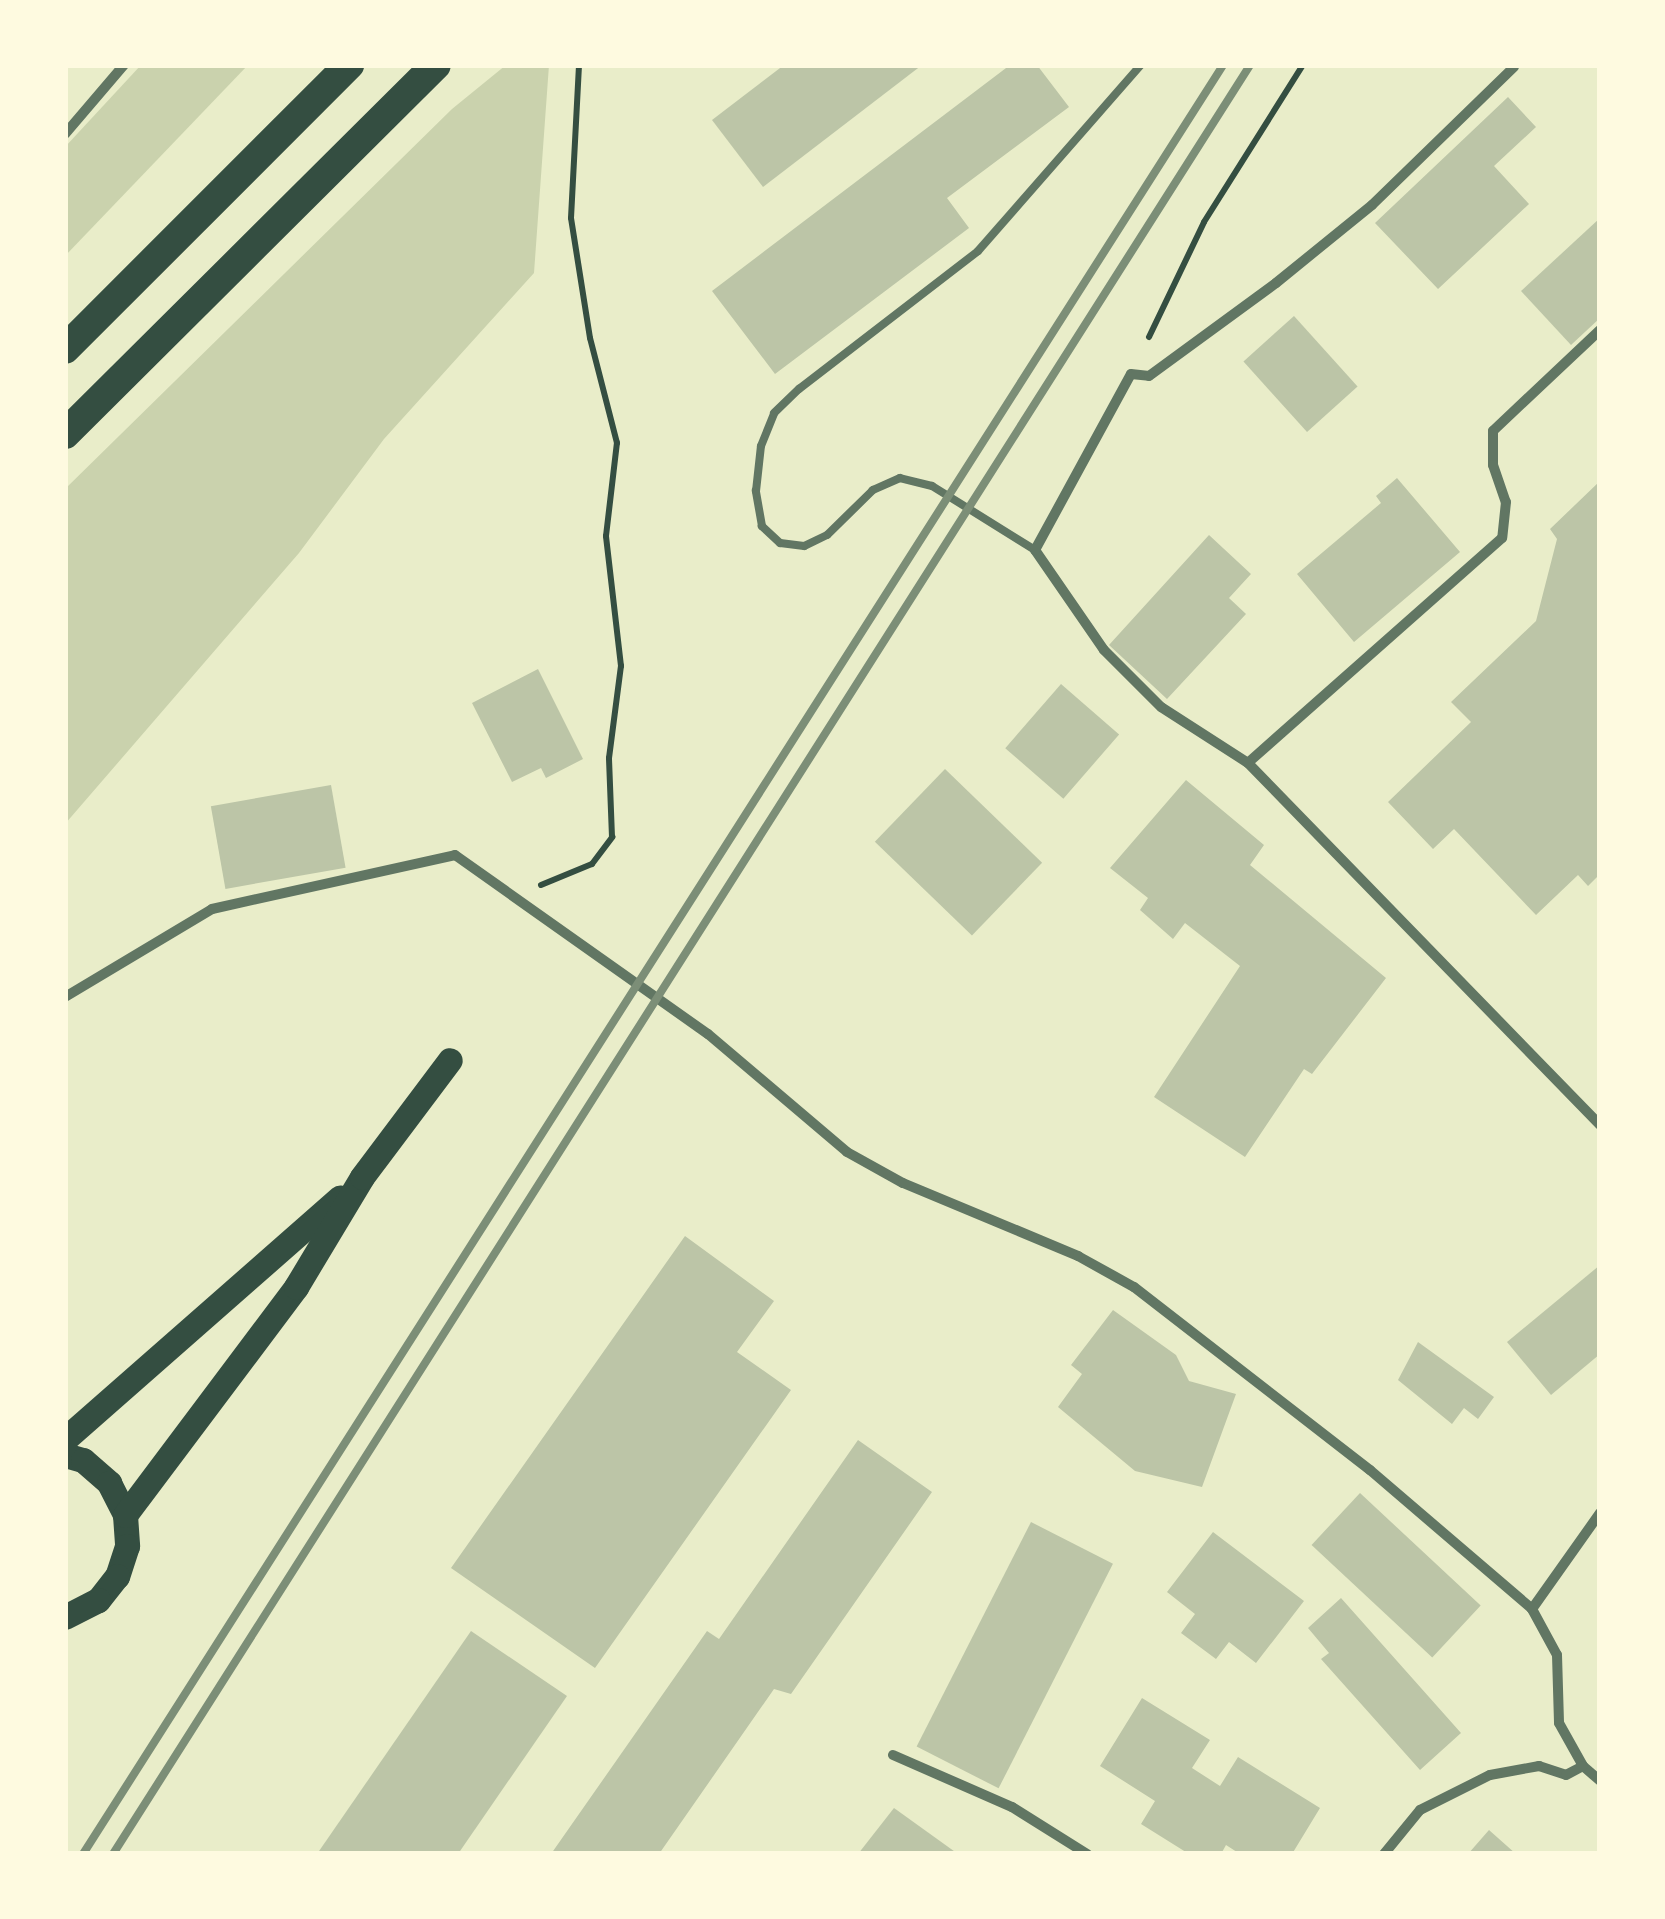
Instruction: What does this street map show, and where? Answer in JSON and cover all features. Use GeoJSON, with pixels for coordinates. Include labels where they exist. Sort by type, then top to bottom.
{"type":"FeatureCollection","features":[{"type":"Feature","properties":{"kind":"highway"},"geometry":{"type":"LineString","coordinates":[[65,349],[349,65]]}},
{"type":"Feature","properties":{"kind":"highway"},"geometry":{"type":"LineString","coordinates":[[65,434],[436,65]]}},
{"type":"Feature","properties":{"kind":"main road"},"geometry":{"type":"LineString","coordinates":[[124,1515],[296,1287],[362,1177],[450,1060]]}},
{"type":"Feature","properties":{"kind":"main road"},"geometry":{"type":"LineString","coordinates":[[65,1440],[362,1177]]}},
{"type":"Feature","properties":{"kind":"main road"},"geometry":{"type":"LineString","coordinates":[[65,1455],[82,1460],[110,1483],[124,1515],[126,1546],[117,1576],[98,1600],[65,1617]]}},
{"type":"Feature","properties":{"kind":"street"},"geometry":{"type":"LineString","coordinates":[[65,134],[124,65]]}},
{"type":"Feature","properties":{"kind":"street"},"geometry":{"type":"LineString","coordinates":[[1514,66],[1372,205],[1290,272],[1149,376],[1131,374],[1035,550],[1104,650],[1161,707],[1248,764],[1600,1125]]}},
{"type":"Feature","properties":{"kind":"street"},"geometry":{"type":"LineString","coordinates":[[1248,764],[1502,538],[1506,502],[1493,465],[1494,431],[1600,330]]}},
{"type":"Feature","properties":{"kind":"street"},"geometry":{"type":"LineString","coordinates":[[65,997],[212,909],[455,855],[708,1034],[847,1152],[903,1184],[1078,1256],[1134,1286],[1370,1470],[1532,1609],[1557,1655],[1560,1723],[1583,1766],[1600,1781]]}},
{"type":"Feature","properties":{"kind":"street"},"geometry":{"type":"LineString","coordinates":[[1532,1609],[1600,1513]]}},
{"type":"Feature","properties":{"kind":"street"},"geometry":{"type":"LineString","coordinates":[[893,1756],[1012,1807],[1087,1854]]}},
{"type":"Feature","properties":{"kind":"street"},"geometry":{"type":"LineString","coordinates":[[1384,1854],[1420,1810],[1490,1775],[1539,1766],[1566,1775],[1583,1766]]}},
{"type":"Feature","properties":{"kind":"lane"},"geometry":{"type":"LineString","coordinates":[[1035,550],[932,486],[900,478],[874,490],[827,535],[804,546],[780,544],[762,526],[756,491],[761,446],[774,413],[799,389],[978,251],[1141,65]]}},
{"type":"Feature","properties":{"kind":"path"},"geometry":{"type":"LineString","coordinates":[[528,904],[544,880],[592,864],[612,837],[609,758],[621,666],[606,536],[616,443],[572,218],[579,65]]}},
{"type":"Feature","properties":{"kind":"path"},"geometry":{"type":"LineString","coordinates":[[1131,374],[1204,222],[1303,65]]}},
{"type":"Feature","properties":{"kind":"green space"},"geometry":{"type":"Polygon","coordinates":[[[141,65],[248,65],[65,256],[65,147],[141,65]]]}},
{"type":"Feature","properties":{"kind":"green space"},"geometry":{"type":"Polygon","coordinates":[[[506,65],[549,65],[534,273],[384,439],[299,553],[65,824],[65,489],[452,109],[506,65]]]}},
{"type":"Feature","properties":{"kind":"building"},"geometry":{"type":"Polygon","coordinates":[[[784,65],[922,65],[763,187],[712,120],[784,65]]]}},
{"type":"Feature","properties":{"kind":"building"},"geometry":{"type":"Polygon","coordinates":[[[1010,65],[1037,65],[1069,107],[947,198],[969,228],[775,374],[712,291],[1010,65]]]}},
{"type":"Feature","properties":{"kind":"building"},"geometry":{"type":"Polygon","coordinates":[[[1508,97],[1536,127],[1494,166],[1529,204],[1438,289],[1375,223],[1508,97]]]}},
{"type":"Feature","properties":{"kind":"building"},"geometry":{"type":"Polygon","coordinates":[[[1600,218],[1600,318],[1571,345],[1521,291],[1600,218]]]}},
{"type":"Feature","properties":{"kind":"building"},"geometry":{"type":"Polygon","coordinates":[[[1294,316],[1358,387],[1307,432],[1243,362],[1294,316]]]}},
{"type":"Feature","properties":{"kind":"building"},"geometry":{"type":"Polygon","coordinates":[[[1397,478],[1460,552],[1354,642],[1297,574],[1381,503],[1376,496],[1397,478]]]}},
{"type":"Feature","properties":{"kind":"building"},"geometry":{"type":"Polygon","coordinates":[[[1600,481],[1600,874],[1588,886],[1578,875],[1536,915],[1454,829],[1433,849],[1388,802],[1471,722],[1451,702],[1536,621],[1557,539],[1550,529],[1600,481]]]}},
{"type":"Feature","properties":{"kind":"building"},"geometry":{"type":"Polygon","coordinates":[[[1209,535],[1251,574],[1229,598],[1246,614],[1167,699],[1109,645],[1209,535]]]}},
{"type":"Feature","properties":{"kind":"building"},"geometry":{"type":"Polygon","coordinates":[[[538,669],[583,759],[546,778],[541,768],[512,782],[472,703],[538,669]]]}},
{"type":"Feature","properties":{"kind":"building"},"geometry":{"type":"Polygon","coordinates":[[[1061,684],[1119,735],[1063,799],[1005,748],[1061,684]]]}},
{"type":"Feature","properties":{"kind":"building"},"geometry":{"type":"Polygon","coordinates":[[[945,769],[1042,863],[972,935],[875,842],[945,769]]]}},
{"type":"Feature","properties":{"kind":"building"},"geometry":{"type":"Polygon","coordinates":[[[1186,780],[1264,845],[1250,865],[1386,978],[1312,1074],[1304,1069],[1245,1157],[1154,1097],[1240,966],[1185,923],[1173,939],[1140,910],[1148,898],[1110,868],[1186,780]]]}},
{"type":"Feature","properties":{"kind":"building"},"geometry":{"type":"Polygon","coordinates":[[[331,785],[346,868],[225,889],[211,806],[331,785]]]}},
{"type":"Feature","properties":{"kind":"building"},"geometry":{"type":"Polygon","coordinates":[[[685,1236],[774,1301],[737,1352],[791,1390],[595,1668],[451,1568],[685,1236]]]}},
{"type":"Feature","properties":{"kind":"building"},"geometry":{"type":"Polygon","coordinates":[[[1600,1265],[1600,1354],[1551,1395],[1507,1342],[1600,1265]]]}},
{"type":"Feature","properties":{"kind":"building"},"geometry":{"type":"Polygon","coordinates":[[[1113,1310],[1176,1355],[1189,1381],[1236,1394],[1202,1487],[1135,1471],[1058,1407],[1082,1374],[1071,1365],[1113,1310]]]}},
{"type":"Feature","properties":{"kind":"building"},"geometry":{"type":"Polygon","coordinates":[[[1418,1342],[1494,1397],[1478,1419],[1464,1408],[1452,1424],[1398,1380],[1418,1342]]]}},
{"type":"Feature","properties":{"kind":"building"},"geometry":{"type":"Polygon","coordinates":[[[858,1440],[932,1492],[791,1694],[774,1689],[659,1854],[551,1854],[707,1631],[719,1639],[858,1440]]]}},
{"type":"Feature","properties":{"kind":"building"},"geometry":{"type":"Polygon","coordinates":[[[1360,1493],[1481,1606],[1432,1657],[1312,1545],[1360,1493]]]}},
{"type":"Feature","properties":{"kind":"building"},"geometry":{"type":"Polygon","coordinates":[[[1031,1522],[1113,1564],[999,1788],[917,1747],[1031,1522]]]}},
{"type":"Feature","properties":{"kind":"building"},"geometry":{"type":"Polygon","coordinates":[[[1213,1532],[1304,1601],[1256,1663],[1229,1642],[1216,1659],[1181,1633],[1195,1614],[1167,1592],[1213,1532]]]}},
{"type":"Feature","properties":{"kind":"building"},"geometry":{"type":"Polygon","coordinates":[[[1341,1598],[1461,1733],[1420,1770],[1321,1659],[1329,1653],[1308,1628],[1341,1598]]]}},
{"type":"Feature","properties":{"kind":"building"},"geometry":{"type":"Polygon","coordinates":[[[471,1631],[567,1696],[458,1854],[317,1854],[471,1631]]]}},
{"type":"Feature","properties":{"kind":"building"},"geometry":{"type":"Polygon","coordinates":[[[1142,1698],[1210,1740],[1192,1768],[1220,1786],[1238,1757],[1320,1808],[1292,1854],[1240,1854],[1226,1845],[1221,1854],[1189,1854],[1141,1824],[1155,1801],[1100,1766],[1142,1698]]]}},
{"type":"Feature","properties":{"kind":"building"},"geometry":{"type":"Polygon","coordinates":[[[894,1808],[958,1854],[858,1854],[894,1808]]]}},
{"type":"Feature","properties":{"kind":"building"},"geometry":{"type":"Polygon","coordinates":[[[1489,1830],[1516,1854],[1468,1854],[1489,1830]]]}},
{"type":"Feature","properties":{"kind":"railway"},"geometry":{"type":"LineString","coordinates":[[83,1854],[1223,65]]}},
{"type":"Feature","properties":{"kind":"railway"},"geometry":{"type":"LineString","coordinates":[[113,1854],[1250,65]]}}]}
